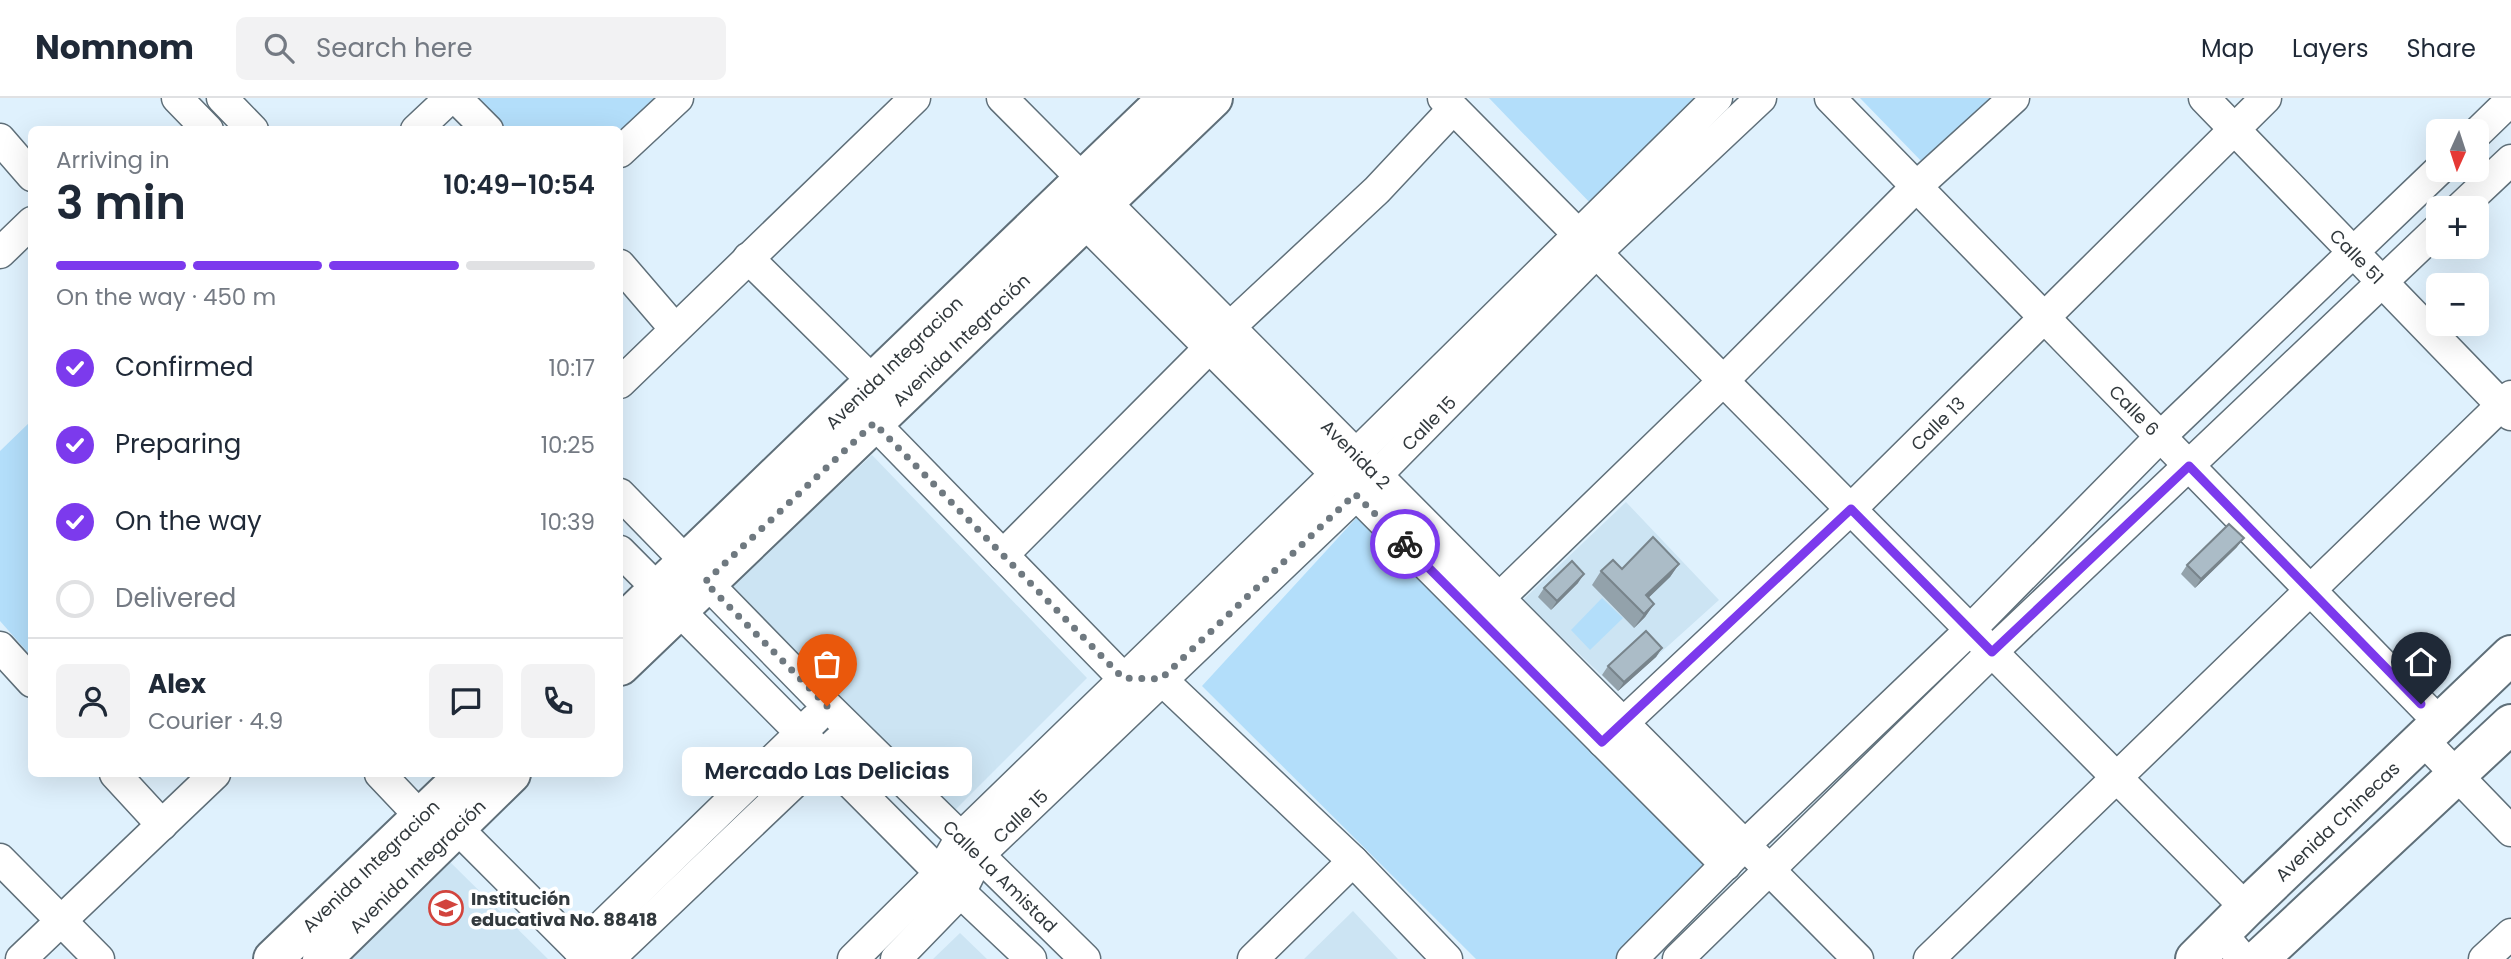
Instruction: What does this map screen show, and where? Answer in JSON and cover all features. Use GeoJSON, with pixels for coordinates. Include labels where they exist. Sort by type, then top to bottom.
{"type":"FeatureCollection","features":[{"type":"Feature","properties":{"kind":"main road"},"geometry":{"type":"LineString","coordinates":[[1091,201],[1168,98]]}},
{"type":"Feature","properties":{"kind":"main road","name":"Avenida Integración"},"geometry":{"type":"LineString","coordinates":[[623,662],[667,600],[696,572],[881,402],[1091,201],[1213,98]]}},
{"type":"Feature","properties":{"kind":"main road"},"geometry":{"type":"LineString","coordinates":[[623,624],[667,600]]}},
{"type":"Feature","properties":{"kind":"main road","name":"Avenida Chinecas"},"geometry":{"type":"LineString","coordinates":[[2226,940],[2431,731],[2511,655]]}},
{"type":"Feature","properties":{"kind":"main road"},"geometry":{"type":"LineString","coordinates":[[2259,959],[2511,724]]}},
{"type":"Feature","properties":{"kind":"main road","name":"Avenida Integracion"},"geometry":{"type":"LineString","coordinates":[[273,959],[440,828],[465,777]]}},
{"type":"Feature","properties":{"kind":"main road","name":"Avenida Integración"},"geometry":{"type":"LineString","coordinates":[[322,959],[440,828],[507,777]]}},
{"type":"Feature","properties":{"kind":"street"},"geometry":{"type":"LineString","coordinates":[[177,98],[204,126]]}},
{"type":"Feature","properties":{"kind":"street"},"geometry":{"type":"LineString","coordinates":[[222,98],[249,126]]}},
{"type":"Feature","properties":{"kind":"street"},"geometry":{"type":"LineString","coordinates":[[420,126],[450,98]]}},
{"type":"Feature","properties":{"kind":"street"},"geometry":{"type":"LineString","coordinates":[[456,98],[484,126]]}},
{"type":"Feature","properties":{"kind":"street"},"geometry":{"type":"LineString","coordinates":[[623,149],[678,98]]}},
{"type":"Feature","properties":{"kind":"street"},"geometry":{"type":"LineString","coordinates":[[623,380],[915,98]]}},
{"type":"Feature","properties":{"kind":"street","name":"Avenida 2"},"geometry":{"type":"LineString","coordinates":[[1002,98],[1091,201],[1220,338],[1735,855],[1770,870],[1858,959]]}},
{"type":"Feature","properties":{"kind":"street"},"geometry":{"type":"LineString","coordinates":[[1587,244],[1717,98]]}},
{"type":"Feature","properties":{"kind":"street","name":"Calle 15"},"geometry":{"type":"LineString","coordinates":[[896,959],[950,883],[970,846],[1161,679],[1356,474],[1587,244],[1761,98]]}},
{"type":"Feature","properties":{"kind":"street","name":"Calle 6"},"geometry":{"type":"LineString","coordinates":[[1830,98],[2310,590],[2431,731],[2458,776],[2511,831]]}},
{"type":"Feature","properties":{"kind":"street"},"geometry":{"type":"LineString","coordinates":[[1489,608],[1723,381],[1916,187],[2014,98]]}},
{"type":"Feature","properties":{"kind":"street","name":"Calle 51"},"geometry":{"type":"LineString","coordinates":[[2204,98],[2352,253],[2508,406]]}},
{"type":"Feature","properties":{"kind":"street","name":"Calle 13"},"geometry":{"type":"LineString","coordinates":[[1613,732],[1851,509],[2266,98]]}},
{"type":"Feature","properties":{"kind":"street"},"geometry":{"type":"LineString","coordinates":[[2489,121],[2511,100]]}},
{"type":"Feature","properties":{"kind":"street"},"geometry":{"type":"LineString","coordinates":[[1003,555],[1220,338],[1377,190],[1448,103],[2116,777],[2226,940]]}},
{"type":"Feature","properties":{"kind":"street"},"geometry":{"type":"LineString","coordinates":[[0,139],[28,171]]}},
{"type":"Feature","properties":{"kind":"street"},"geometry":{"type":"LineString","coordinates":[[2473,196],[2511,160]]}},
{"type":"Feature","properties":{"kind":"street"},"geometry":{"type":"LineString","coordinates":[[1632,959],[1735,855],[1970,630],[2160,437],[2426,182]]}},
{"type":"Feature","properties":{"kind":"street"},"geometry":{"type":"LineString","coordinates":[[0,253],[28,226]]}},
{"type":"Feature","properties":{"kind":"street"},"geometry":{"type":"LineString","coordinates":[[1678,959],[1992,652],[2426,240]]}},
{"type":"Feature","properties":{"kind":"street"},"geometry":{"type":"LineString","coordinates":[[748,258],[881,402],[1003,555],[1123,678],[1161,679],[1353,861],[1447,959]]}},
{"type":"Feature","properties":{"kind":"street"},"geometry":{"type":"LineString","coordinates":[[623,268],[676,329]]}},
{"type":"Feature","properties":{"kind":"street"},"geometry":{"type":"LineString","coordinates":[[1929,959],[2310,590],[2508,406]]}},
{"type":"Feature","properties":{"kind":"street"},"geometry":{"type":"LineString","coordinates":[[970,846],[1123,678],[1356,474]]}},
{"type":"Feature","properties":{"kind":"street","name":"Calle La Amistad"},"geometry":{"type":"LineString","coordinates":[[623,497],[850,729],[1085,959]]}},
{"type":"Feature","properties":{"kind":"street"},"geometry":{"type":"LineString","coordinates":[[623,554],[950,883],[1031,959]]}},
{"type":"Feature","properties":{"kind":"street"},"geometry":{"type":"LineString","coordinates":[[0,647],[28,678]]}},
{"type":"Feature","properties":{"kind":"street"},"geometry":{"type":"LineString","coordinates":[[383,777],[583,954],[827,706]]}},
{"type":"Feature","properties":{"kind":"street"},"geometry":{"type":"LineString","coordinates":[[609,959],[850,729]]}},
{"type":"Feature","properties":{"kind":"street"},"geometry":{"type":"LineString","coordinates":[[118,777],[162,825]]}},
{"type":"Feature","properties":{"kind":"street"},"geometry":{"type":"LineString","coordinates":[[21,959],[212,777]]}},
{"type":"Feature","properties":{"kind":"street"},"geometry":{"type":"LineString","coordinates":[[0,859],[99,959]]}},
{"type":"Feature","properties":{"kind":"street"},"geometry":{"type":"LineString","coordinates":[[1253,959],[1353,861]]}},
{"type":"Feature","properties":{"kind":"street"},"geometry":{"type":"LineString","coordinates":[[853,959],[950,883]]}},
{"type":"Feature","properties":{"kind":"street"},"geometry":{"type":"LineString","coordinates":[[2484,959],[2511,934]]}},
{"type":"Feature","properties":{"kind":"shaded area"},"geometry":{"type":"Polygon","coordinates":[[[477,98],[664,98],[623,137],[623,126],[504,126],[477,98]]]}},
{"type":"Feature","properties":{"kind":"shaded area"},"geometry":{"type":"Polygon","coordinates":[[[1489,98],[1710,98],[1595,208],[1489,98]]]}},
{"type":"Feature","properties":{"kind":"shaded area"},"geometry":{"type":"Polygon","coordinates":[[[1860,98],[1999,98],[1925,165],[1860,98]]]}},
{"type":"Feature","properties":{"kind":"shaded area"},"geometry":{"type":"Polygon","coordinates":[[[28,424],[28,653],[0,621],[0,451],[28,424]]]}},
{"type":"Feature","properties":{"kind":"shaded area"},"geometry":{"type":"Polygon","coordinates":[[[872,455],[1087,678],[952,813],[732,585],[872,455]]]}},
{"type":"Feature","properties":{"kind":"shaded area"},"geometry":{"type":"Polygon","coordinates":[[[1626,502],[1719,600],[1618,691],[1523,600],[1626,502]]]}},
{"type":"Feature","properties":{"kind":"shaded area"},"geometry":{"type":"Polygon","coordinates":[[[1359,515],[1712,874],[1629,959],[1476,959],[1202,686],[1359,515]]]}},
{"type":"Feature","properties":{"kind":"shaded area"},"geometry":{"type":"Polygon","coordinates":[[[1602,598],[1623,618],[1590,650],[1571,630],[1602,598]]]}},
{"type":"Feature","properties":{"kind":"shaded area","name":"Institución educativa No. 88418"},"geometry":{"type":"Polygon","coordinates":[[[444,856],[548,959],[347,959],[444,856]]]}},
{"type":"Feature","properties":{"kind":"shaded area"},"geometry":{"type":"Polygon","coordinates":[[[1353,911],[1398,959],[1304,959],[1353,911]]]}},
{"type":"Feature","properties":{"kind":"shaded area"},"geometry":{"type":"Polygon","coordinates":[[[960,933],[987,959],[933,959],[960,933]]]}},
{"type":"Feature","properties":{"kind":"building"},"geometry":{"type":"Polygon","coordinates":[[[2229,524],[2244,538],[2201,579],[2187,565],[2229,524]]]}},
{"type":"Feature","properties":{"kind":"building"},"geometry":{"type":"Polygon","coordinates":[[[1653,537],[1679,564],[1646,595],[1654,604],[1644,614],[1601,571],[1613,560],[1622,569],[1653,537]]]}},
{"type":"Feature","properties":{"kind":"building"},"geometry":{"type":"Polygon","coordinates":[[[1572,561],[1584,574],[1557,601],[1544,588],[1572,561]]]}},
{"type":"Feature","properties":{"kind":"building"},"geometry":{"type":"Polygon","coordinates":[[[1646,631],[1662,648],[1624,682],[1608,666],[1646,631]]]}},
{"type":"Feature","properties":{"kind":"way so far"},"geometry":{"type":"LineString","coordinates":[[827,706],[705,582],[874,423],[1123,678],[1161,679],[1355,494],[1405,544]]}},
{"type":"Feature","properties":{"kind":"place","name":"Mercado Las Delicias"},"geometry":{"type":"Point","coordinates":[827,706]}},
{"type":"Feature","properties":{"kind":"place","name":"Institución educativa No. 88418"},"geometry":{"type":"Point","coordinates":[446,908]}},
{"type":"Feature","properties":{"kind":"route"},"geometry":{"type":"LineString","coordinates":[[1405,544],[1602,742],[1851,509],[1992,652],[2189,466],[2421,704]]}}]}
